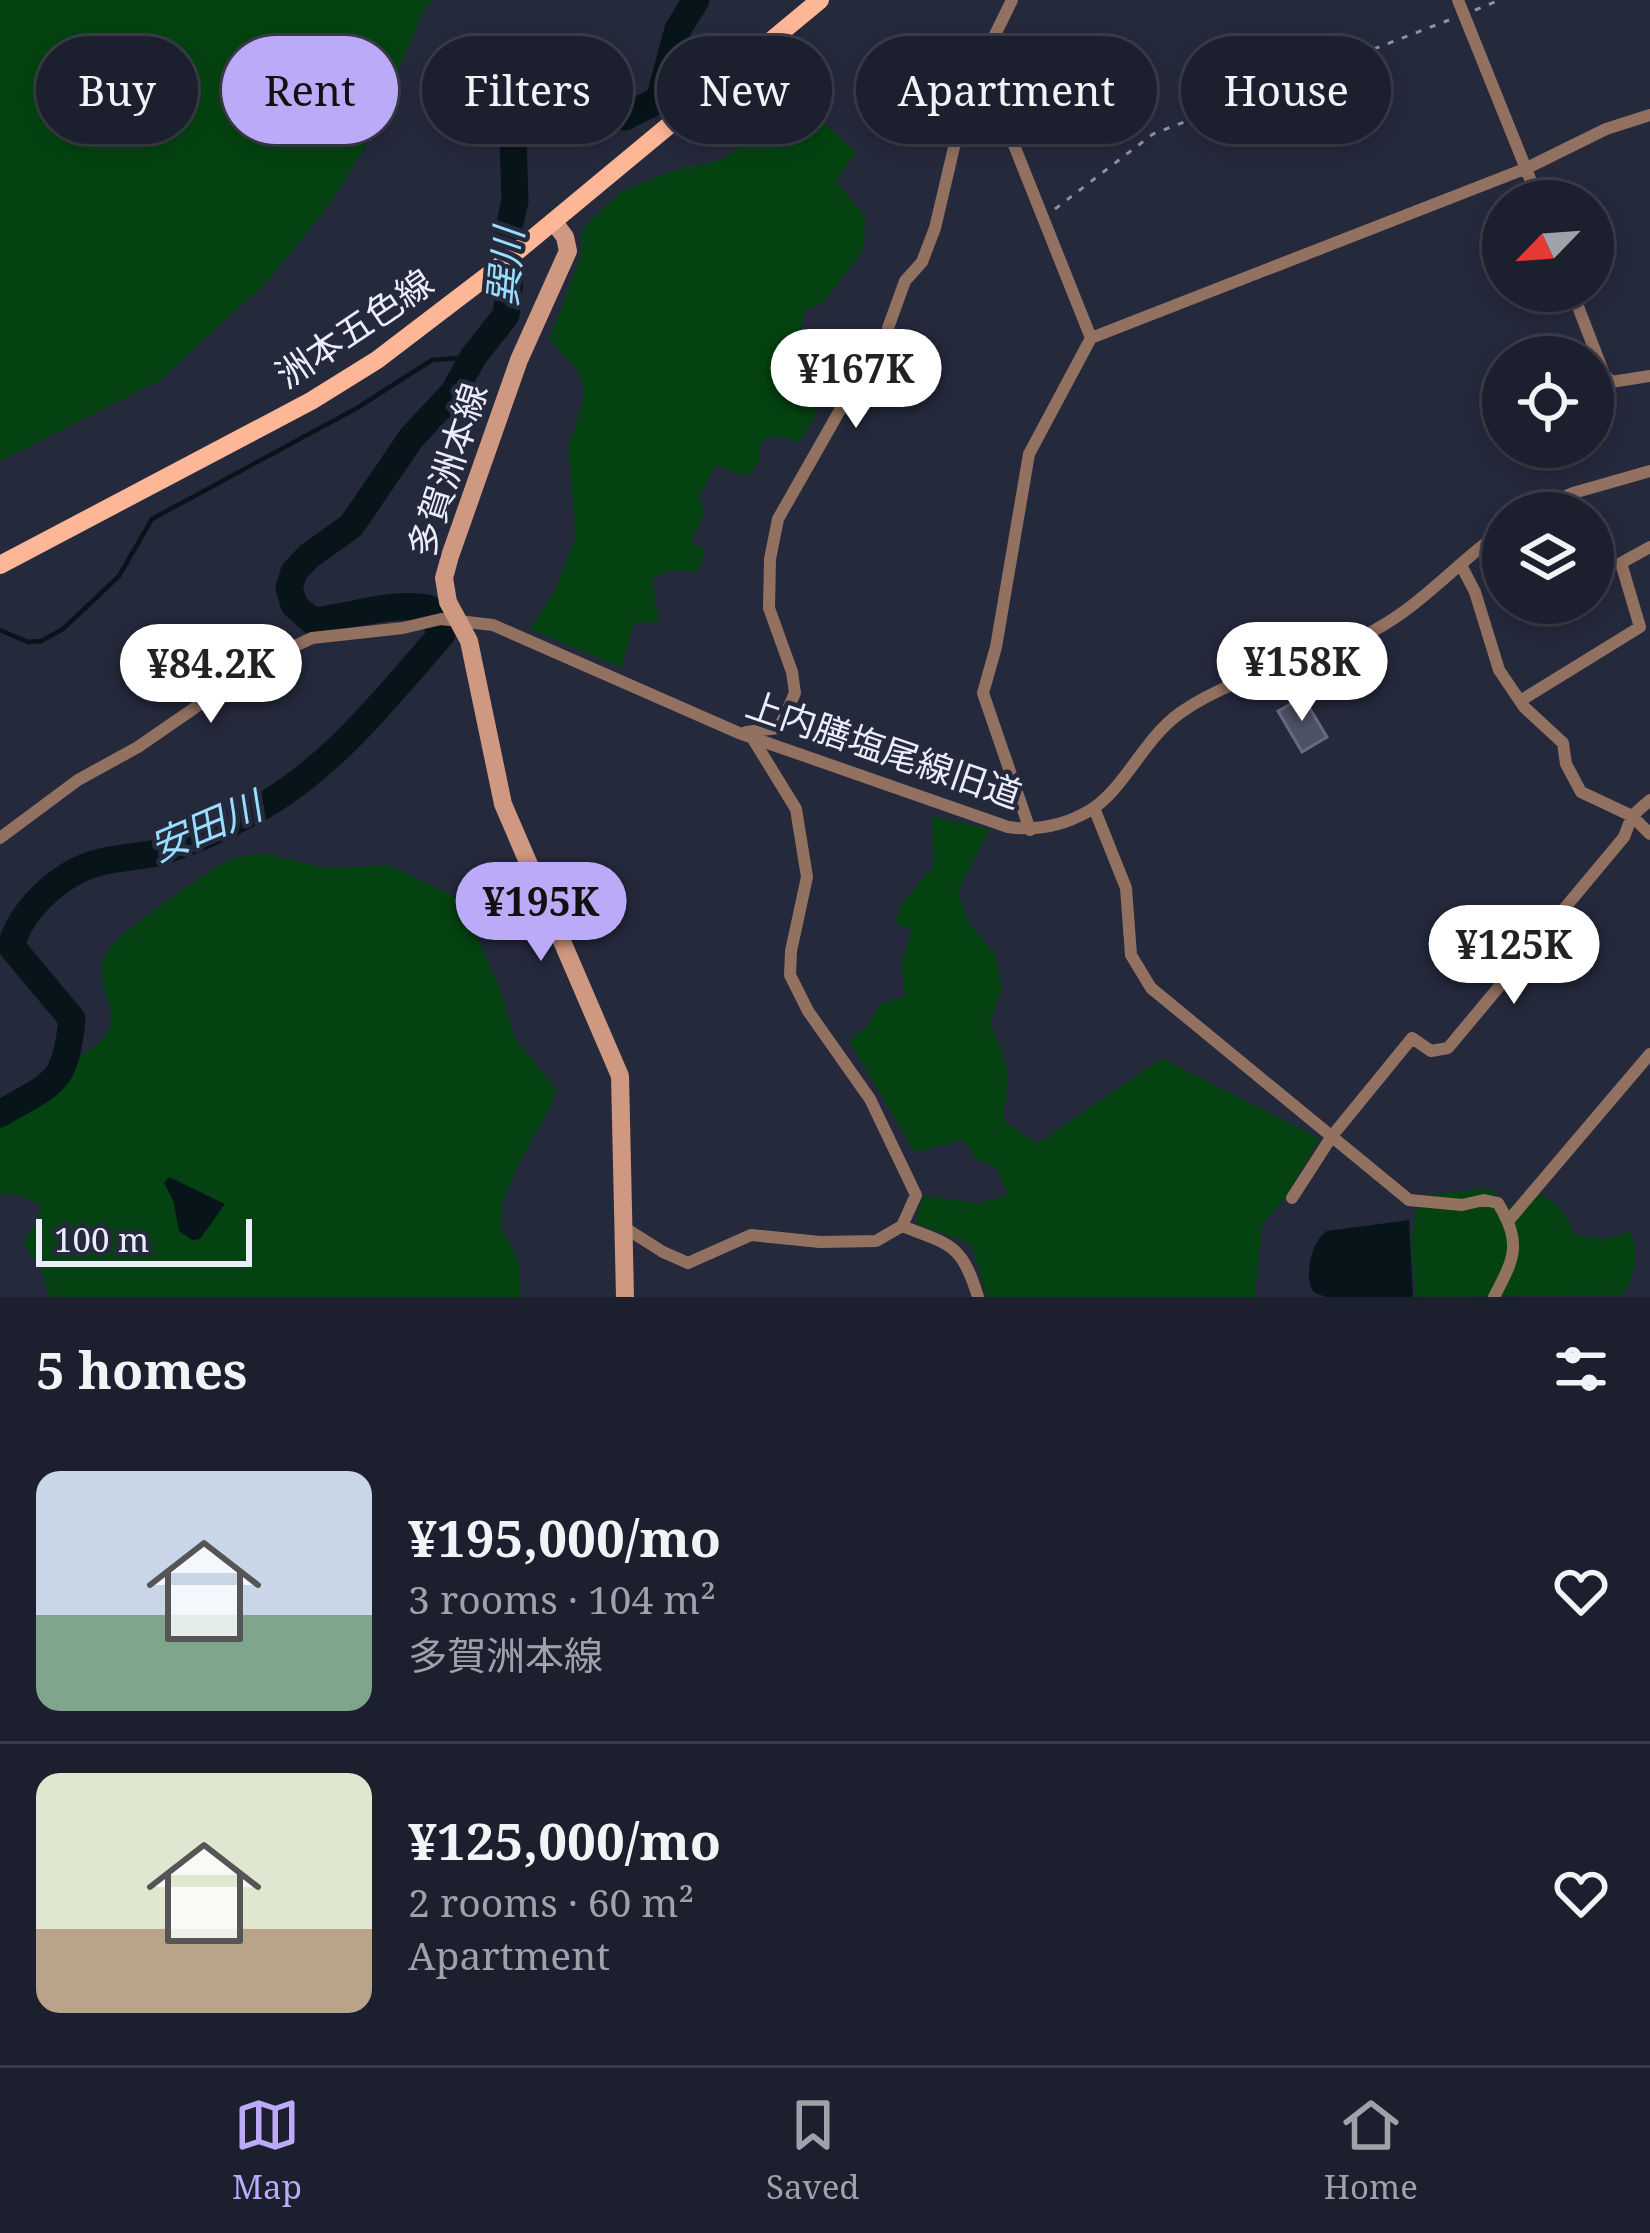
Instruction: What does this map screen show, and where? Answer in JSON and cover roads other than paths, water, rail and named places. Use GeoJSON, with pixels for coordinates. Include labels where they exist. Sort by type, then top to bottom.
{"type":"FeatureCollection","features":[{"type":"Feature","properties":{"kind":"main road","name":"洲本五色線"},"geometry":{"type":"LineString","coordinates":[[4,560],[311,401],[377,360],[554,222],[820,0]]}},
{"type":"Feature","properties":{"kind":"main road","name":"多賀洲本線"},"geometry":{"type":"LineString","coordinates":[[554,222],[568,250],[519,360],[445,578],[448,620],[469,641],[503,804],[620,1076],[625,1297]]}},
{"type":"Feature","properties":{"kind":"street"},"geometry":{"type":"LineString","coordinates":[[991,36],[1012,0]]}},
{"type":"Feature","properties":{"kind":"street"},"geometry":{"type":"LineString","coordinates":[[1461,7],[1531,180]]}},
{"type":"Feature","properties":{"kind":"street"},"geometry":{"type":"LineString","coordinates":[[1030,830],[983,693],[996,647],[1029,454],[1091,338],[1527,168],[1606,129],[1650,115]]}},
{"type":"Feature","properties":{"kind":"street"},"geometry":{"type":"LineString","coordinates":[[622,1226],[688,1263],[751,1235],[820,1242],[876,1241],[902,1226],[916,1195],[870,1099],[808,1012],[790,975],[790,951],[807,877],[796,809],[746,736],[779,728],[795,693],[769,608],[770,559],[778,520],[848,395],[884,363],[888,328],[905,280],[922,262],[935,228],[955,144]]}},
{"type":"Feature","properties":{"kind":"street"},"geometry":{"type":"LineString","coordinates":[[1014,144],[1091,338]]}},
{"type":"Feature","properties":{"kind":"street"},"geometry":{"type":"LineString","coordinates":[[1580,312],[1611,382],[1650,376]]}},
{"type":"Feature","properties":{"kind":"street"},"geometry":{"type":"LineString","coordinates":[[1577,492],[1650,471]]}},
{"type":"Feature","properties":{"kind":"street"},"geometry":{"type":"LineString","coordinates":[[1482,548],[1372,632],[1237,683],[1188,707],[1142,748],[1114,790],[1094,808],[1126,889],[1131,955],[1151,988],[1409,1200],[1498,1203],[1509,1220],[1514,1258],[1494,1297]]}},
{"type":"Feature","properties":{"kind":"street"},"geometry":{"type":"LineString","coordinates":[[1520,701],[1640,627],[1621,563],[1650,548]]}},
{"type":"Feature","properties":{"kind":"street"},"geometry":{"type":"LineString","coordinates":[[1461,565],[1475,592],[1499,670],[1520,701],[1563,743],[1566,764],[1581,792],[1632,816],[1650,834]]}},
{"type":"Feature","properties":{"kind":"street"},"geometry":{"type":"LineString","coordinates":[[0,838],[78,779],[138,747],[261,662],[312,638],[448,620]]}},
{"type":"Feature","properties":{"kind":"street","name":"上内膳塩尾線旧道"},"geometry":{"type":"LineString","coordinates":[[448,620],[493,625],[746,736],[1008,826],[1030,830],[1062,823],[1094,808]]}},
{"type":"Feature","properties":{"kind":"street"},"geometry":{"type":"LineString","coordinates":[[1292,1198],[1332,1136],[1412,1038],[1431,1052],[1448,1048],[1624,837],[1632,816],[1650,800]]}},
{"type":"Feature","properties":{"kind":"street"},"geometry":{"type":"LineString","coordinates":[[1509,1220],[1650,1054]]}},
{"type":"Feature","properties":{"kind":"street"},"geometry":{"type":"LineString","coordinates":[[902,1226],[958,1251],[968,1264],[978,1297]]}},
{"type":"Feature","properties":{"kind":"waterway","name":"巽川"},"geometry":{"type":"LineString","coordinates":[[0,1114],[54,1080],[69,1041],[72,1019],[11,946],[34,905],[58,883],[86,867],[175,847],[283,793],[333,753],[442,634],[428,608],[384,608],[312,621],[294,605],[289,588],[294,572],[351,526],[412,437],[454,392],[473,357],[506,315],[509,227],[515,201],[512,105],[523,95],[549,95],[624,117],[659,100],[678,29],[696,0]]}},
{"type":"Feature","properties":{"kind":"waterway"},"geometry":{"type":"LineString","coordinates":[[0,630],[28,642],[63,629],[119,576],[152,519],[357,408],[432,360],[473,357]]}},
{"type":"Feature","properties":{"kind":"water label","name":"安田川"},"geometry":{"type":"Point","coordinates":[205,825]}}]}
